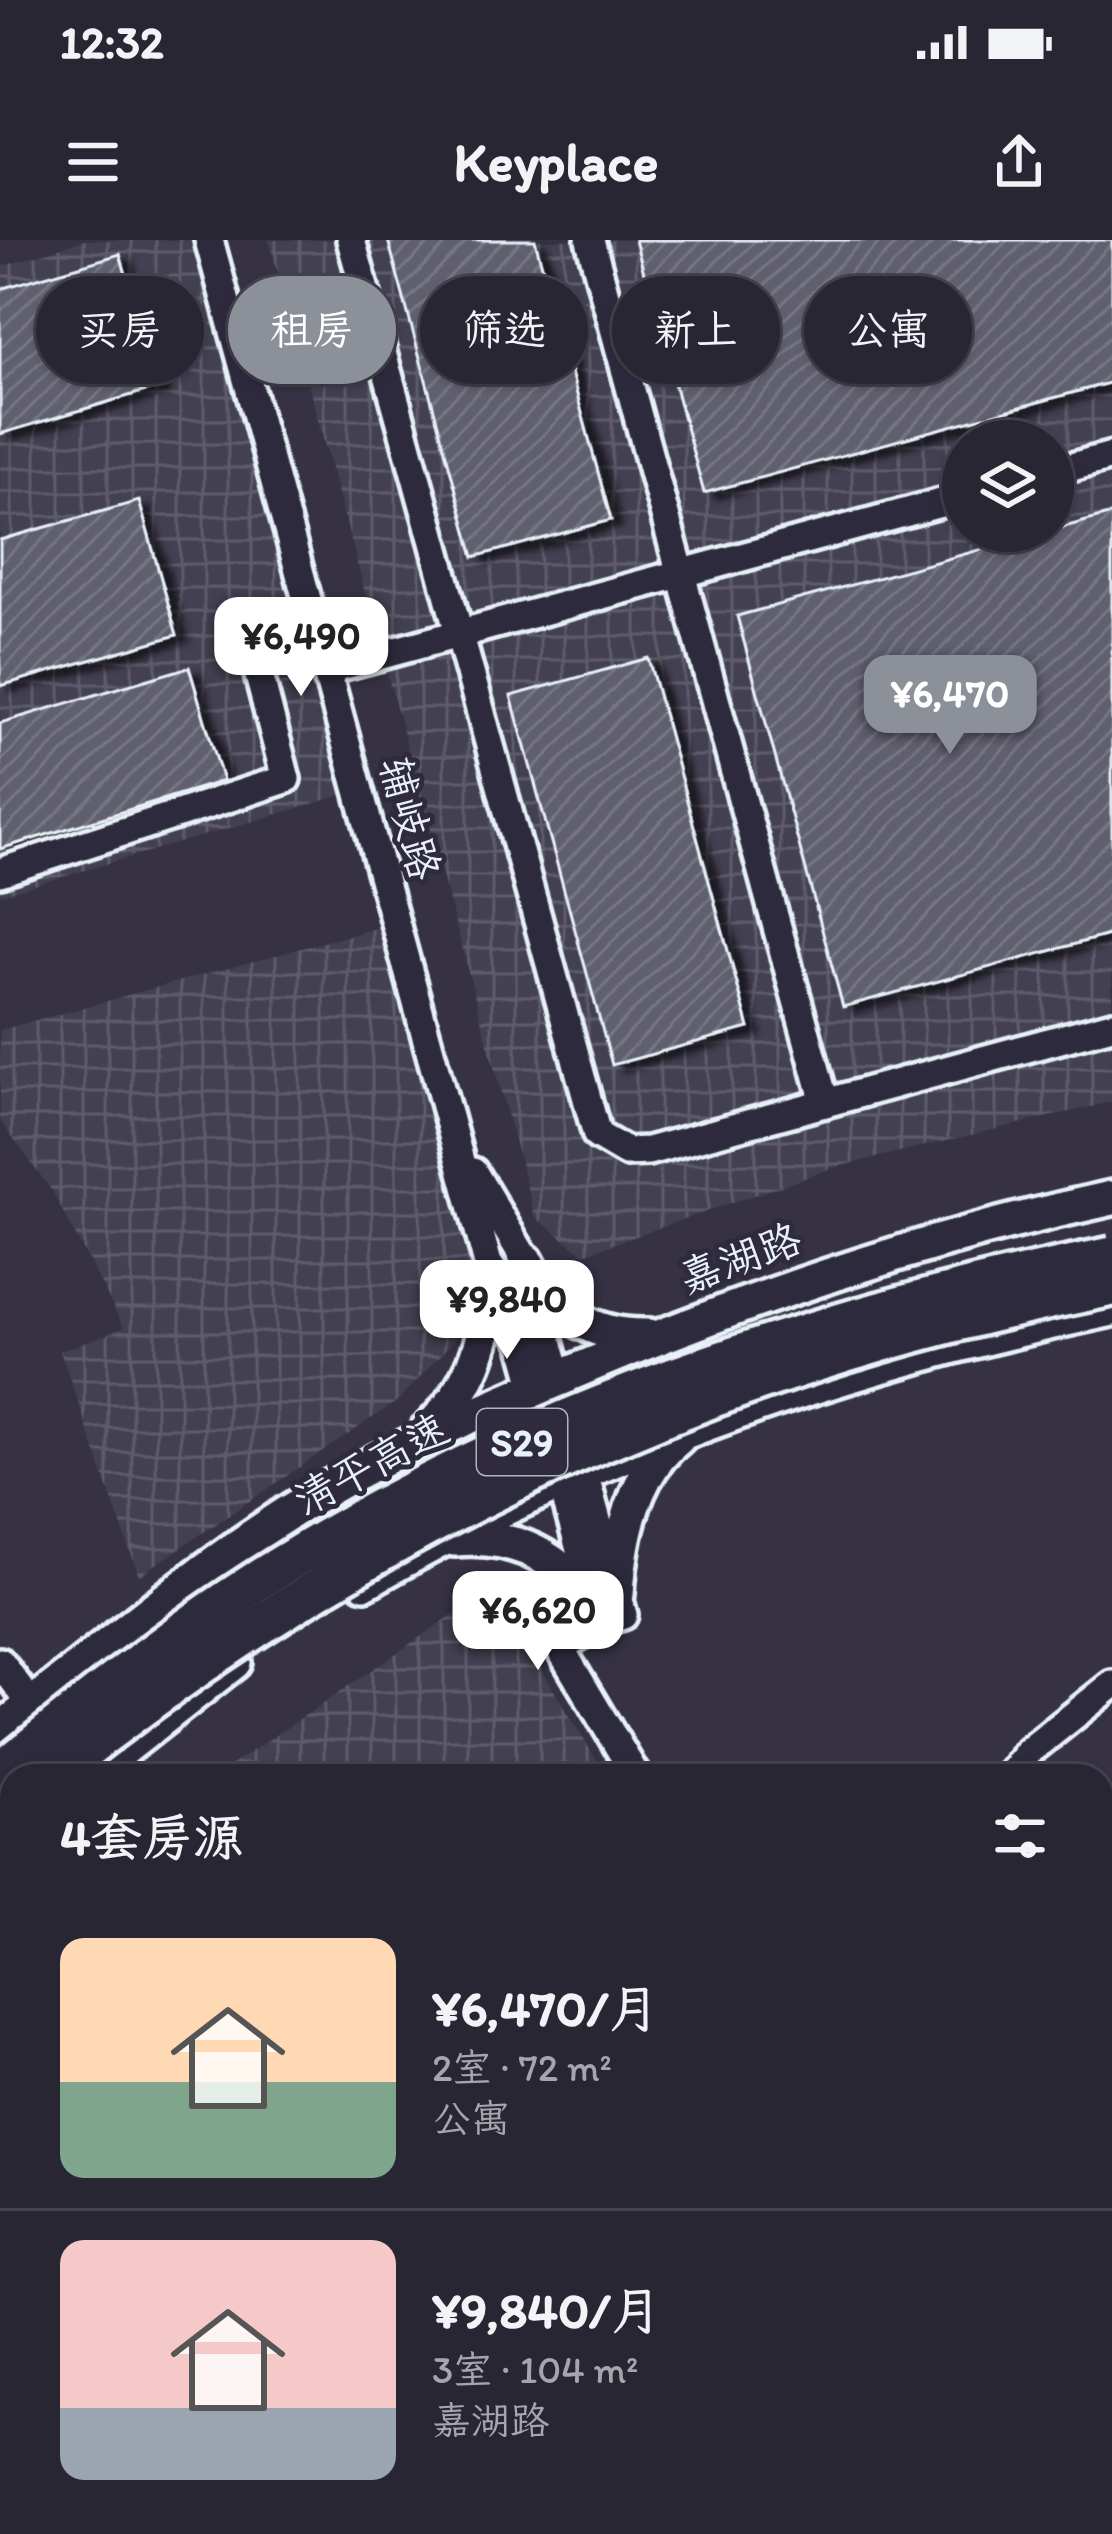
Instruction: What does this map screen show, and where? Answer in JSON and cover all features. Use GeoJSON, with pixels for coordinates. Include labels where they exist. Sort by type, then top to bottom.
{"type":"FeatureCollection","features":[{"type":"Feature","properties":{"kind":"highway","name":"清平高速"},"geometry":{"type":"LineString","coordinates":[[11,1764],[105,1690],[277,1568],[449,1474],[595,1411],[785,1340],[934,1294],[1112,1257]]}},
{"type":"Feature","properties":{"kind":"highway","name":"清平高速"},"geometry":{"type":"LineString","coordinates":[[66,1764],[188,1670],[286,1604],[518,1478],[685,1408],[847,1351],[1112,1286]]}},
{"type":"Feature","properties":{"kind":"main road","name":"嘉湖路"},"geometry":{"type":"LineString","coordinates":[[0,1730],[256,1534],[416,1442],[668,1333],[905,1249],[1112,1198]]}},
{"type":"Feature","properties":{"kind":"main road"},"geometry":{"type":"LineString","coordinates":[[526,1261],[549,1299],[584,1323],[626,1336],[668,1333]]}},
{"type":"Feature","properties":{"kind":"main road"},"geometry":{"type":"LineString","coordinates":[[416,1442],[452,1404],[475,1363],[488,1318],[490,1271]]}},
{"type":"Feature","properties":{"kind":"main road"},"geometry":{"type":"LineString","coordinates":[[104,1764],[234,1663],[359,1586],[573,1480],[689,1430],[895,1360],[1112,1310]]}},
{"type":"Feature","properties":{"kind":"main road"},"geometry":{"type":"LineString","coordinates":[[609,1610],[636,1497],[656,1462],[689,1430]]}},
{"type":"Feature","properties":{"kind":"main road"},"geometry":{"type":"LineString","coordinates":[[447,1540],[492,1538],[532,1550],[569,1573],[609,1610]]}},
{"type":"Feature","properties":{"kind":"street","name":"辅岐路"},"geometry":{"type":"LineString","coordinates":[[209,240],[490,1271],[524,1346],[547,1383]]}},
{"type":"Feature","properties":{"kind":"street"},"geometry":{"type":"LineString","coordinates":[[351,240],[597,1135],[626,1152],[648,1151],[1112,1025]]}},
{"type":"Feature","properties":{"kind":"street"},"geometry":{"type":"LineString","coordinates":[[590,240],[825,1103]]}},
{"type":"Feature","properties":{"kind":"street"},"geometry":{"type":"LineString","coordinates":[[1074,466],[1112,456]]}},
{"type":"Feature","properties":{"kind":"street"},"geometry":{"type":"LineString","coordinates":[[326,670],[942,502]]}},
{"type":"Feature","properties":{"kind":"street"},"geometry":{"type":"LineString","coordinates":[[0,872],[286,779],[246,625]]}},
{"type":"Feature","properties":{"kind":"street"},"geometry":{"type":"LineString","coordinates":[[454,1141],[526,1261],[547,1383],[609,1610],[560,1648],[629,1764]]}},
{"type":"Feature","properties":{"kind":"street"},"geometry":{"type":"LineString","coordinates":[[0,1662],[32,1705]]}},
{"type":"Feature","properties":{"kind":"street"},"geometry":{"type":"LineString","coordinates":[[1019,1764],[1112,1685]]}},
{"type":"Feature","properties":{"kind":"shaded area"},"geometry":{"type":"Polygon","coordinates":[[[84,240],[198,240],[228,347],[228,384],[238,384],[353,792],[0,895],[0,267],[84,240]]]}},
{"type":"Feature","properties":{"kind":"shaded area"},"geometry":{"type":"Polygon","coordinates":[[[269,240],[1112,240],[1112,1102],[836,1167],[584,1254],[535,1217],[308,384],[396,384],[396,276],[279,276],[269,240]]]}},
{"type":"Feature","properties":{"kind":"shaded area"},"geometry":{"type":"Polygon","coordinates":[[[386,925],[478,1269],[456,1338],[399,1400],[139,1576],[60,1351],[124,1328],[52,1191],[0,1121],[0,1030],[386,925]]]}},
{"type":"Feature","properties":{"kind":"shaded area"},"geometry":{"type":"Polygon","coordinates":[[[492,1588],[599,1764],[233,1764],[492,1588]]]}},
{"type":"Feature","properties":{"kind":"building"},"geometry":{"type":"Polygon","coordinates":[[[388,240],[535,240],[545,276],[420,276],[420,358],[388,240]]]}},
{"type":"Feature","properties":{"kind":"building"},"geometry":{"type":"Polygon","coordinates":[[[635,240],[1112,240],[1112,382],[972,420],[942,420],[942,428],[704,493],[674,384],[780,384],[780,276],[645,276],[635,240]]]}},
{"type":"Feature","properties":{"kind":"building"},"geometry":{"type":"Polygon","coordinates":[[[120,254],[126,276],[45,276],[120,254]]]}},
{"type":"Feature","properties":{"kind":"building"},"geometry":{"type":"Polygon","coordinates":[[[36,278],[36,384],[159,387],[0,434],[0,289],[36,278]]]}},
{"type":"Feature","properties":{"kind":"building"},"geometry":{"type":"Polygon","coordinates":[[[427,384],[574,384],[611,520],[474,557],[427,384]]]}},
{"type":"Feature","properties":{"kind":"building"},"geometry":{"type":"Polygon","coordinates":[[[139,501],[177,635],[0,686],[0,540],[139,501]]]}},
{"type":"Feature","properties":{"kind":"building"},"geometry":{"type":"Polygon","coordinates":[[[1112,514],[1112,934],[843,1007],[737,616],[972,552],[1074,552],[1074,524],[1112,514]]]}},
{"type":"Feature","properties":{"kind":"building"},"geometry":{"type":"Polygon","coordinates":[[[648,658],[749,1028],[612,1065],[511,696],[648,658]]]}},
{"type":"Feature","properties":{"kind":"building"},"geometry":{"type":"Polygon","coordinates":[[[189,667],[223,781],[0,849],[0,723],[189,667]]]}}]}
